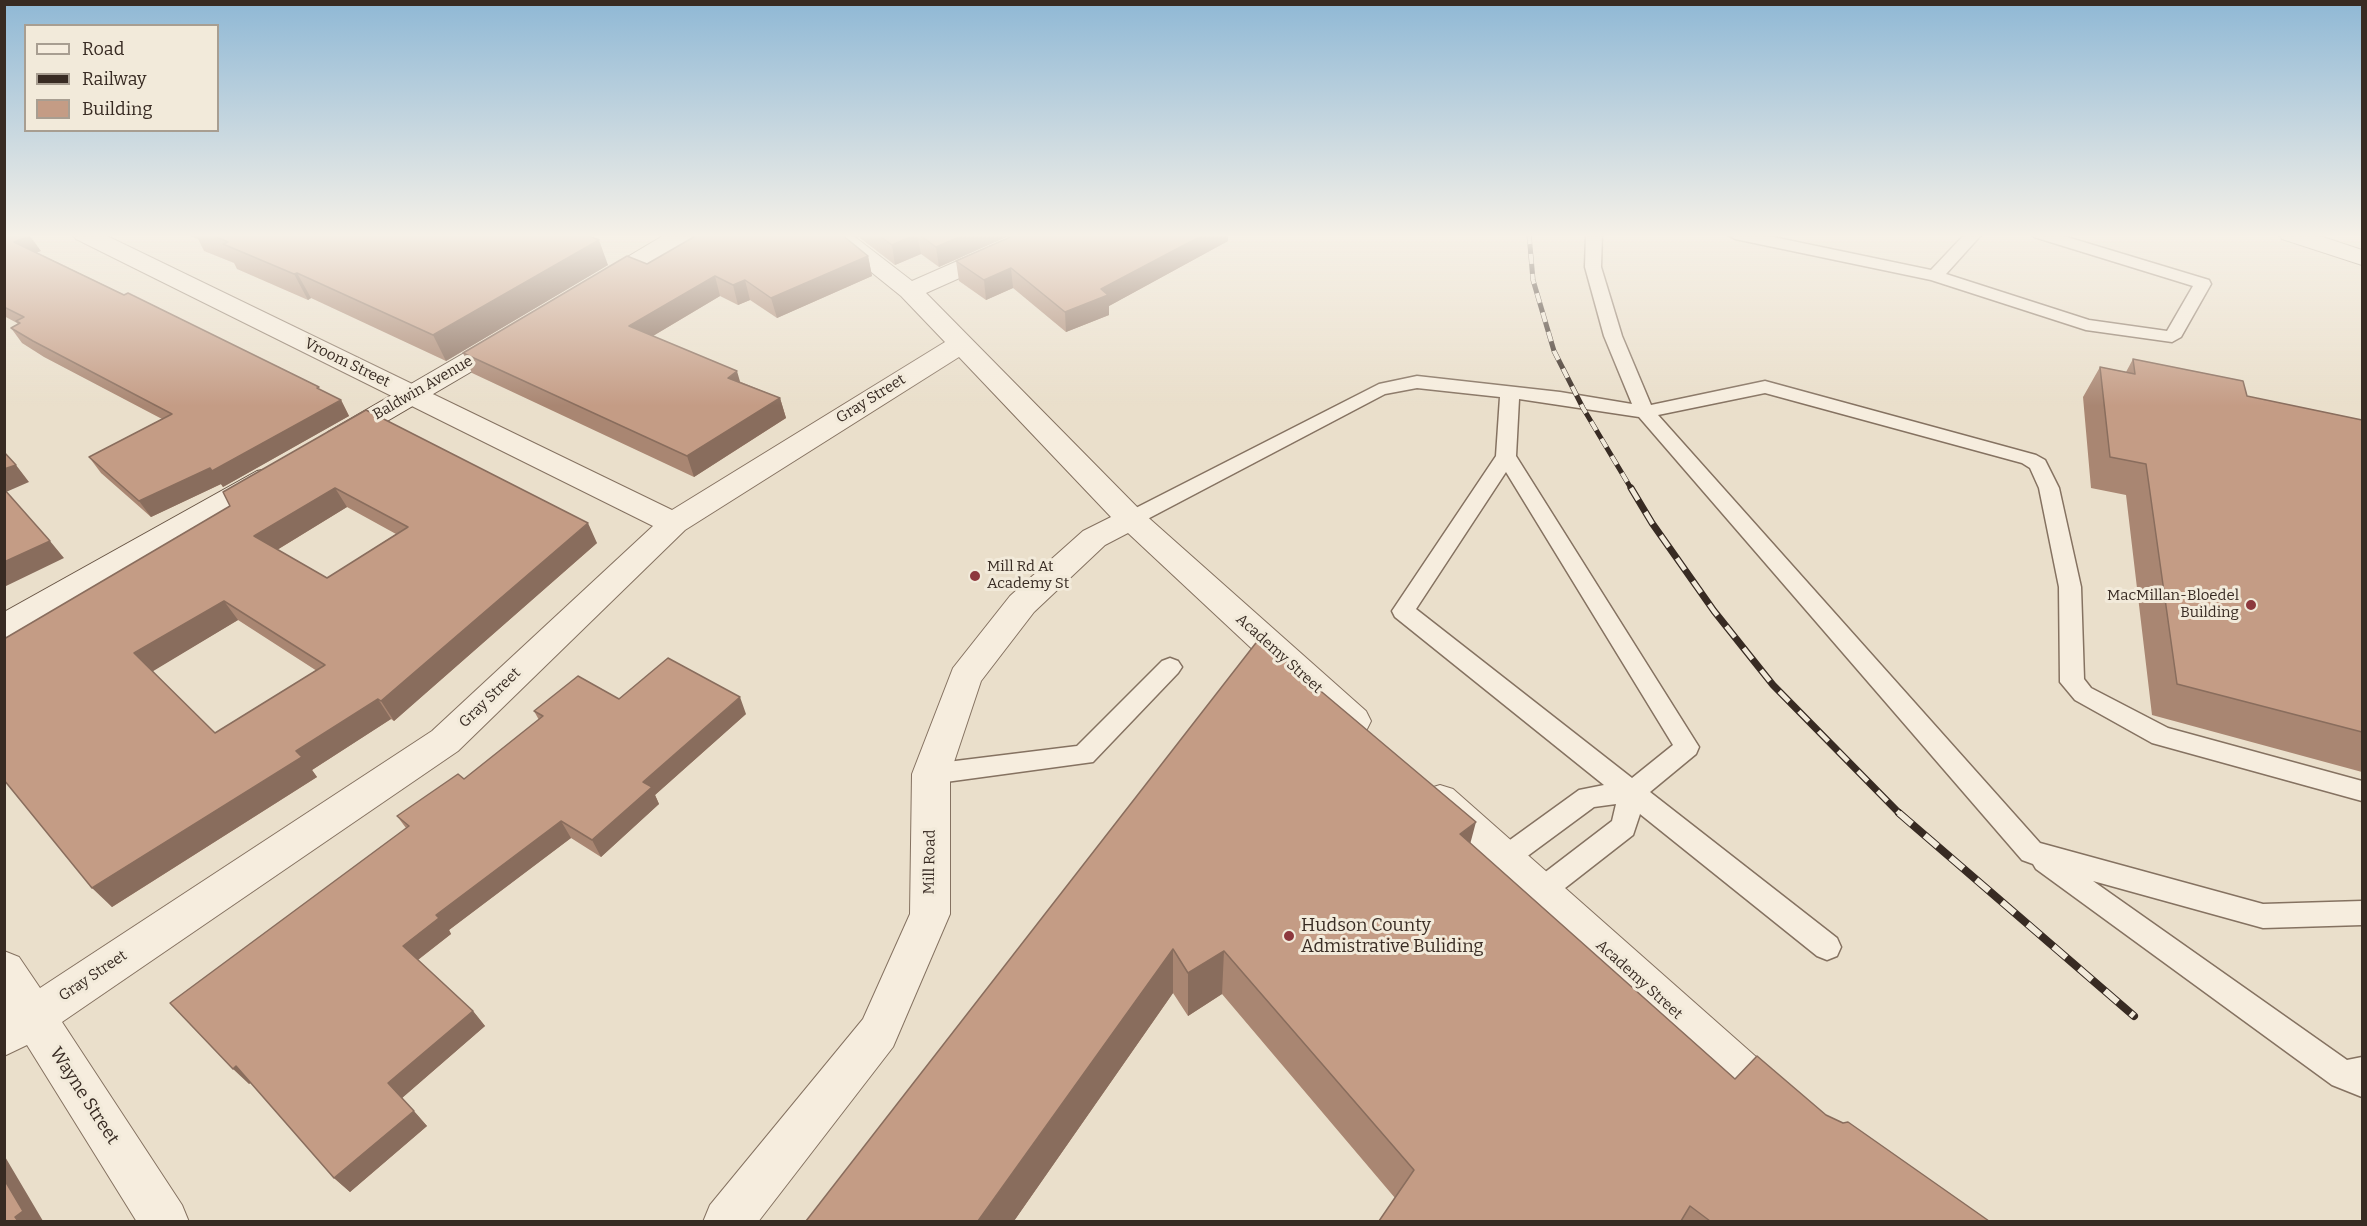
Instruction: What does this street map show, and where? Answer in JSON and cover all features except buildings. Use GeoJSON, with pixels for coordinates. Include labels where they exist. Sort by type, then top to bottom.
{"type":"FeatureCollection","features":[{"type":"Feature","properties":{"kind":"street","name":"Vroom Street"},"geometry":{"type":"LineString","coordinates":[[201,291],[634,506],[674,523]]}},
{"type":"Feature","properties":{"kind":"street"},"geometry":{"type":"LineString","coordinates":[[581,295],[587,291]]}},
{"type":"Feature","properties":{"kind":"street","name":"Academy Street"},"geometry":{"type":"LineString","coordinates":[[910,291],[1131,519],[1375,740]]}},
{"type":"Feature","properties":{"kind":"street","name":"Baldwin Avenue"},"geometry":{"type":"LineString","coordinates":[[4,627],[530,326]]}},
{"type":"Feature","properties":{"kind":"street","name":"Gray Street"},"geometry":{"type":"LineString","coordinates":[[19,1026],[445,741],[674,523],[961,344]]}},
{"type":"Feature","properties":{"kind":"street","name":"Mill Road"},"geometry":{"type":"LineString","coordinates":[[727,1221],[878,1033],[930,914],[931,774],[965,677],[1022,604],[1094,538],[1131,519]]}},
{"type":"Feature","properties":{"kind":"street","name":"Academy Street"},"geometry":{"type":"LineString","coordinates":[[1418,780],[1795,1122]]}},
{"type":"Feature","properties":{"kind":"street","name":"Wayne Street"},"geometry":{"type":"LineString","coordinates":[[4,969],[19,1026],[165,1221]]}},
{"type":"Feature","properties":{"kind":"lane"},"geometry":{"type":"LineString","coordinates":[[1600,291],[1613,336],[1645,412],[2031,852],[2356,1076]]}},
{"type":"Feature","properties":{"kind":"lane"},"geometry":{"type":"LineString","coordinates":[[1982,291],[2086,325],[2172,337],[2199,291]]}},
{"type":"Feature","properties":{"kind":"lane"},"geometry":{"type":"LineString","coordinates":[[1131,519],[1379,390],[1417,382],[1510,392],[1645,412],[1765,387],[2029,459],[2038,464],[2049,488],[2070,587],[2072,682],[2083,694],[2161,736],[2362,791]]}},
{"type":"Feature","properties":{"kind":"lane"},"geometry":{"type":"LineString","coordinates":[[1510,392],[1506,456],[1403,611],[1827,947]]}},
{"type":"Feature","properties":{"kind":"lane"},"geometry":{"type":"LineString","coordinates":[[1505,858],[1588,796],[1632,792],[1687,747],[1506,456]]}},
{"type":"Feature","properties":{"kind":"lane"},"geometry":{"type":"LineString","coordinates":[[931,774],[1084,755],[1170,667]]}},
{"type":"Feature","properties":{"kind":"lane"},"geometry":{"type":"LineString","coordinates":[[1541,891],[1624,827],[1632,792]]}},
{"type":"Feature","properties":{"kind":"lane"},"geometry":{"type":"LineString","coordinates":[[2031,852],[2263,916],[2362,913]]}},
{"type":"Feature","properties":{"kind":"railway"},"geometry":{"type":"LineString","coordinates":[[1536,291],[1554,351],[1583,408],[1632,490]]}},
{"type":"Feature","properties":{"kind":"railway"},"geometry":{"type":"LineString","coordinates":[[1631,488],[1652,523],[1714,611],[1773,685],[1899,813]]}},
{"type":"Feature","properties":{"kind":"railway"},"geometry":{"type":"LineString","coordinates":[[1899,813],[2134,1016]]}},
{"type":"Feature","properties":{"kind":"place","name":"Mill Rd At Academy St"},"geometry":{"type":"Point","coordinates":[975,576]}},
{"type":"Feature","properties":{"kind":"place","name":"MacMillan-Bloedel Building"},"geometry":{"type":"Point","coordinates":[2251,605]}},
{"type":"Feature","properties":{"kind":"place","name":"Hudson County Admistrative Buliding"},"geometry":{"type":"Point","coordinates":[1289,936]}}]}
